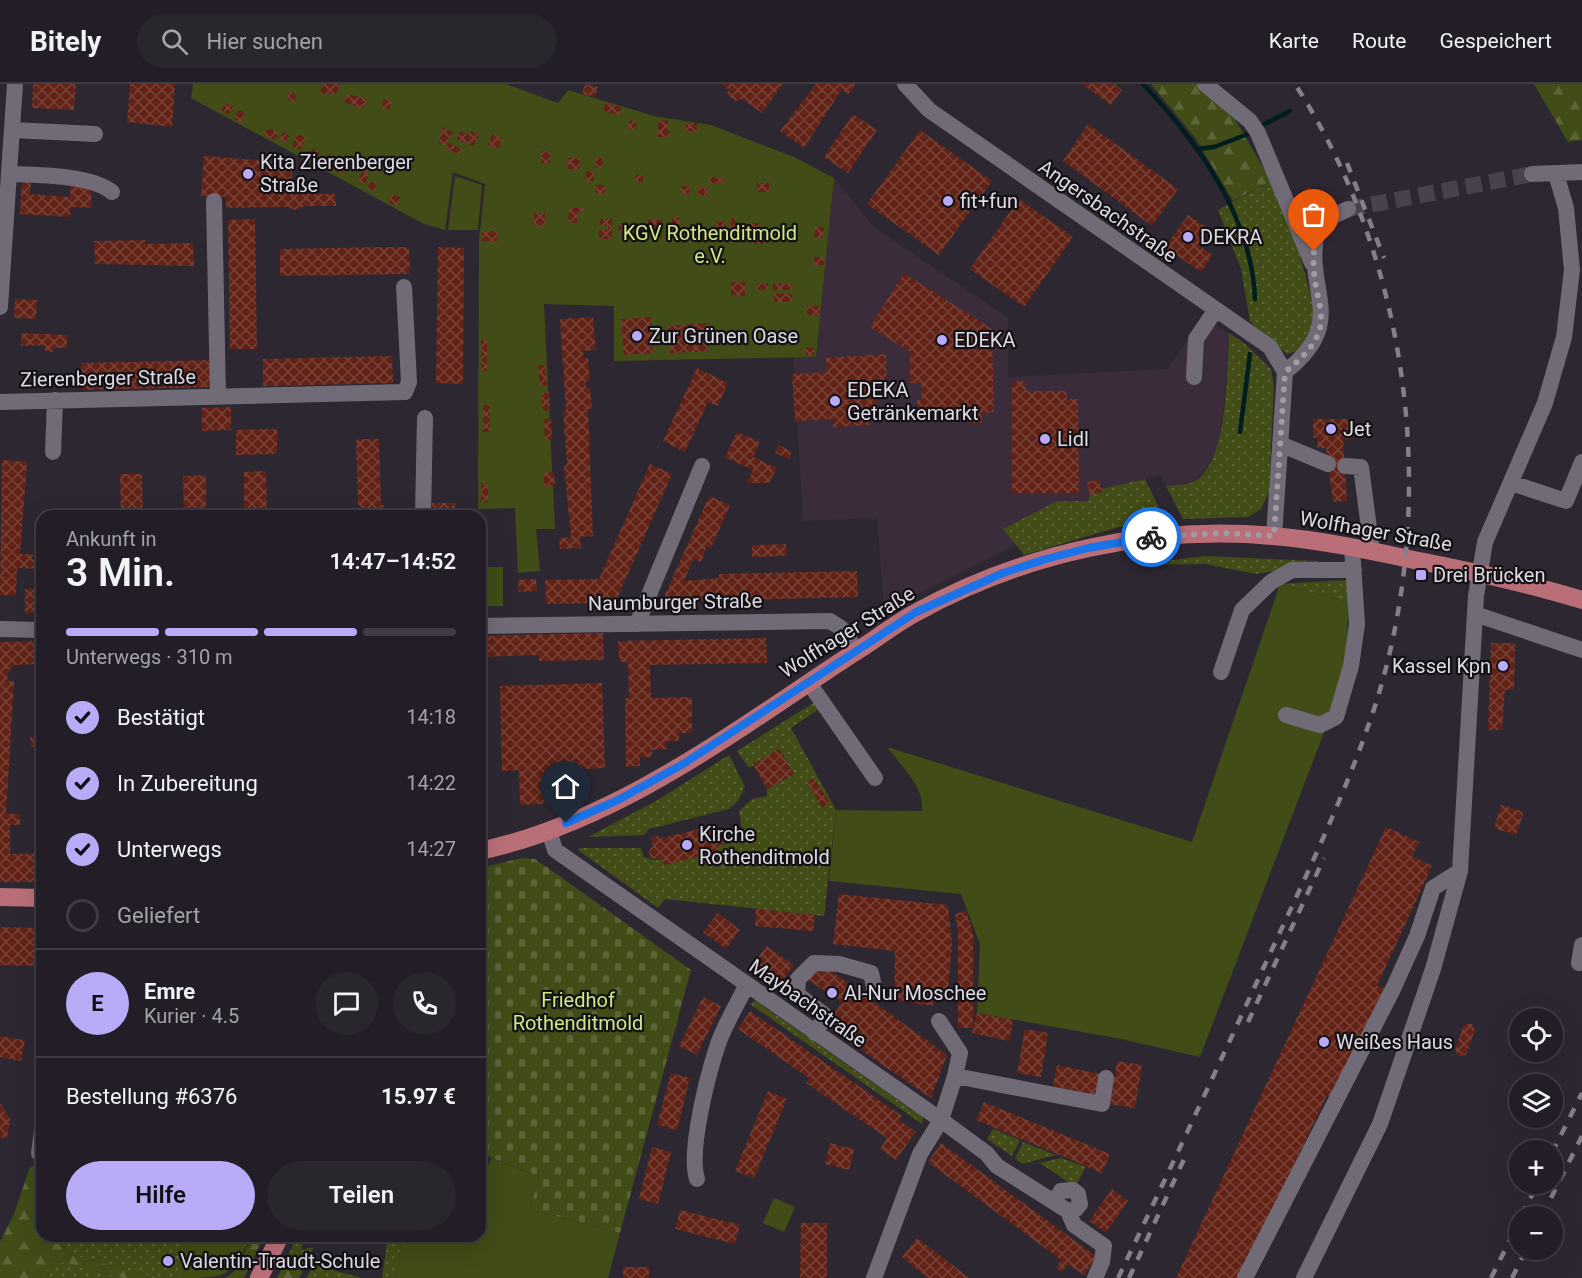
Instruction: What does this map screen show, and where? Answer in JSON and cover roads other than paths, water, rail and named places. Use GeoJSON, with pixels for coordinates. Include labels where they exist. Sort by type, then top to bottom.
{"type":"FeatureCollection","features":[{"type":"Feature","properties":{"kind":"main road","name":"Wolfhager Straße"},"geometry":{"type":"LineString","coordinates":[[486,849],[549,831],[618,800],[683,764],[916,612],[1003,573],[1046,559],[1126,540],[1169,536],[1274,536],[1372,551],[1493,576],[1582,600]]}},
{"type":"Feature","properties":{"kind":"main road"},"geometry":{"type":"LineString","coordinates":[[0,897],[36,898]]}},
{"type":"Feature","properties":{"kind":"main road"},"geometry":{"type":"LineString","coordinates":[[259,1278],[277,1242]]}},
{"type":"Feature","properties":{"kind":"street"},"geometry":{"type":"LineString","coordinates":[[0,307],[15,84]]}},
{"type":"Feature","properties":{"kind":"street","name":"Angersbachstraße"},"geometry":{"type":"LineString","coordinates":[[905,84],[929,110],[1215,311],[1270,347],[1285,372]]}},
{"type":"Feature","properties":{"kind":"street"},"geometry":{"type":"LineString","coordinates":[[1205,84],[1250,121],[1258,133],[1312,263],[1323,312],[1320,329],[1300,360],[1285,372],[1274,536]]}},
{"type":"Feature","properties":{"kind":"street"},"geometry":{"type":"LineString","coordinates":[[13,130],[95,134]]}},
{"type":"Feature","properties":{"kind":"street"},"geometry":{"type":"LineString","coordinates":[[1532,174],[1582,172]]}},
{"type":"Feature","properties":{"kind":"street"},"geometry":{"type":"LineString","coordinates":[[10,174],[75,179],[101,184],[112,192]]}},
{"type":"Feature","properties":{"kind":"street"},"geometry":{"type":"LineString","coordinates":[[1304,1278],[1380,1124],[1432,969],[1460,871],[1476,596],[1485,542],[1545,403],[1564,337],[1572,270],[1566,208],[1556,174]]}},
{"type":"Feature","properties":{"kind":"street","name":"Zierenberger Straße"},"geometry":{"type":"LineString","coordinates":[[214,201],[218,396]]}},
{"type":"Feature","properties":{"kind":"street"},"geometry":{"type":"LineString","coordinates":[[1312,263],[1318,226],[1348,209]]}},
{"type":"Feature","properties":{"kind":"street","name":"Zierenberger Straße"},"geometry":{"type":"LineString","coordinates":[[0,402],[405,392],[409,382],[404,287]]}},
{"type":"Feature","properties":{"kind":"street"},"geometry":{"type":"LineString","coordinates":[[1194,377],[1196,339],[1215,311]]}},
{"type":"Feature","properties":{"kind":"street"},"geometry":{"type":"LineString","coordinates":[[53,452],[56,400]]}},
{"type":"Feature","properties":{"kind":"street"},"geometry":{"type":"LineString","coordinates":[[423,510],[425,418]]}},
{"type":"Feature","properties":{"kind":"street"},"geometry":{"type":"LineString","coordinates":[[1280,444],[1337,465],[1361,467],[1372,551]]}},
{"type":"Feature","properties":{"kind":"street"},"geometry":{"type":"LineString","coordinates":[[1511,483],[1566,501],[1582,462]]}},
{"type":"Feature","properties":{"kind":"street"},"geometry":{"type":"LineString","coordinates":[[637,624],[702,466]]}},
{"type":"Feature","properties":{"kind":"street"},"geometry":{"type":"LineString","coordinates":[[1286,715],[1320,725],[1336,717],[1351,666],[1357,624],[1352,548]]}},
{"type":"Feature","properties":{"kind":"street"},"geometry":{"type":"LineString","coordinates":[[1221,672],[1242,610],[1271,582],[1292,570],[1354,570]]}},
{"type":"Feature","properties":{"kind":"street"},"geometry":{"type":"LineString","coordinates":[[1475,614],[1582,650]]}},
{"type":"Feature","properties":{"kind":"street","name":"Naumburger Straße"},"geometry":{"type":"LineString","coordinates":[[486,626],[830,621],[841,628],[857,651]]}},
{"type":"Feature","properties":{"kind":"street"},"geometry":{"type":"LineString","coordinates":[[0,629],[36,630]]}},
{"type":"Feature","properties":{"kind":"street"},"geometry":{"type":"LineString","coordinates":[[809,683],[875,778]]}},
{"type":"Feature","properties":{"kind":"street","name":"Maybachstraße"},"geometry":{"type":"LineString","coordinates":[[549,831],[555,850],[746,986],[941,1120],[986,1153],[997,1166],[1061,1207],[1074,1225],[1104,1246],[1102,1262],[1095,1278]]}},
{"type":"Feature","properties":{"kind":"street"},"geometry":{"type":"LineString","coordinates":[[1245,1278],[1393,989],[1417,936],[1433,888],[1460,871]]}},
{"type":"Feature","properties":{"kind":"street"},"geometry":{"type":"LineString","coordinates":[[1579,963],[1582,945]]}},
{"type":"Feature","properties":{"kind":"street"},"geometry":{"type":"LineString","coordinates":[[815,1033],[826,1016],[797,994],[798,980],[814,963],[839,964],[871,973],[875,991]]}},
{"type":"Feature","properties":{"kind":"street"},"geometry":{"type":"LineString","coordinates":[[697,1179],[694,1168],[697,1133],[718,1043],[746,986]]}},
{"type":"Feature","properties":{"kind":"street"},"geometry":{"type":"LineString","coordinates":[[874,1278],[920,1154],[941,1120],[955,1076],[960,1053],[939,1021]]}},
{"type":"Feature","properties":{"kind":"street"},"geometry":{"type":"LineString","coordinates":[[955,1076],[1102,1104],[1106,1078]]}},
{"type":"Feature","properties":{"kind":"waterway"},"geometry":{"type":"LineString","coordinates":[[1143,84],[1202,156],[1233,210],[1252,269],[1255,299]]}},
{"type":"Feature","properties":{"kind":"waterway"},"geometry":{"type":"LineString","coordinates":[[1261,126],[1290,111]]}},
{"type":"Feature","properties":{"kind":"waterway"},"geometry":{"type":"LineString","coordinates":[[1197,149],[1214,147],[1248,134]]}},
{"type":"Feature","properties":{"kind":"waterway"},"geometry":{"type":"LineString","coordinates":[[1240,432],[1250,354]]}},
{"type":"Feature","properties":{"kind":"tunnel"},"geometry":{"type":"LineString","coordinates":[[1348,209],[1532,174]]}},
{"type":"Feature","properties":{"kind":"railway"},"geometry":{"type":"LineString","coordinates":[[1118,1278],[1227,1048],[1337,807],[1375,706],[1395,628],[1406,548],[1409,467],[1403,386],[1388,306],[1366,228],[1334,154],[1295,84]]}},
{"type":"Feature","properties":{"kind":"railway"},"geometry":{"type":"LineString","coordinates":[[1347,163],[1384,258]]}},
{"type":"Feature","properties":{"kind":"railway"},"geometry":{"type":"LineString","coordinates":[[1248,1022],[1324,858]]}},
{"type":"Feature","properties":{"kind":"railway"},"geometry":{"type":"LineString","coordinates":[[1558,1140],[1582,1093]]}},
{"type":"Feature","properties":{"kind":"railway"},"geometry":{"type":"LineString","coordinates":[[1547,1206],[1582,1136]]}},
{"type":"Feature","properties":{"kind":"railway"},"geometry":{"type":"LineString","coordinates":[[1129,1278],[1186,1155]]}},
{"type":"Feature","properties":{"kind":"railway"},"geometry":{"type":"LineString","coordinates":[[1526,1206],[1533,1194]]}},
{"type":"Feature","properties":{"kind":"railway"},"geometry":{"type":"LineString","coordinates":[[1491,1278],[1509,1242]]}},
{"type":"Feature","properties":{"kind":"railway"},"geometry":{"type":"LineString","coordinates":[[1512,1278],[1521,1260]]}},
{"type":"Feature","properties":{"kind":"place","name":"Kita Zierenberger Straße"},"geometry":{"type":"Point","coordinates":[248,174]}},
{"type":"Feature","properties":{"kind":"place","name":"fit+fun"},"geometry":{"type":"Point","coordinates":[948,201]}},
{"type":"Feature","properties":{"kind":"place","name":"DEKRA"},"geometry":{"type":"Point","coordinates":[1188,237]}},
{"type":"Feature","properties":{"kind":"place","name":"Zur Grünen Oase"},"geometry":{"type":"Point","coordinates":[637,336]}},
{"type":"Feature","properties":{"kind":"place","name":"EDEKA"},"geometry":{"type":"Point","coordinates":[942,340]}},
{"type":"Feature","properties":{"kind":"place","name":"EDEKA Getränkemarkt"},"geometry":{"type":"Point","coordinates":[835,401]}},
{"type":"Feature","properties":{"kind":"place","name":"Jet"},"geometry":{"type":"Point","coordinates":[1331,429]}},
{"type":"Feature","properties":{"kind":"place","name":"Lidl"},"geometry":{"type":"Point","coordinates":[1045,439]}},
{"type":"Feature","properties":{"kind":"place","name":"Drei Brücken"},"geometry":{"type":"Point","coordinates":[1421,575]}},
{"type":"Feature","properties":{"kind":"place","name":"Kassel Kpn"},"geometry":{"type":"Point","coordinates":[1503,666]}},
{"type":"Feature","properties":{"kind":"place","name":"Kirche Rothenditmold"},"geometry":{"type":"Point","coordinates":[687,845]}},
{"type":"Feature","properties":{"kind":"place","name":"Al-Nur Moschee"},"geometry":{"type":"Point","coordinates":[832,993]}},
{"type":"Feature","properties":{"kind":"place","name":"Weißes Haus"},"geometry":{"type":"Point","coordinates":[1324,1042]}},
{"type":"Feature","properties":{"kind":"place","name":"Valentin-Traudt-Schule"},"geometry":{"type":"Point","coordinates":[168,1261]}},
{"type":"Feature","properties":{"kind":"park label","name":"KGV Rothenditmold e.V."},"geometry":{"type":"Point","coordinates":[710,244]}},
{"type":"Feature","properties":{"kind":"park label","name":"Friedhof Rothenditmold"},"geometry":{"type":"Point","coordinates":[578,1012]}}]}
